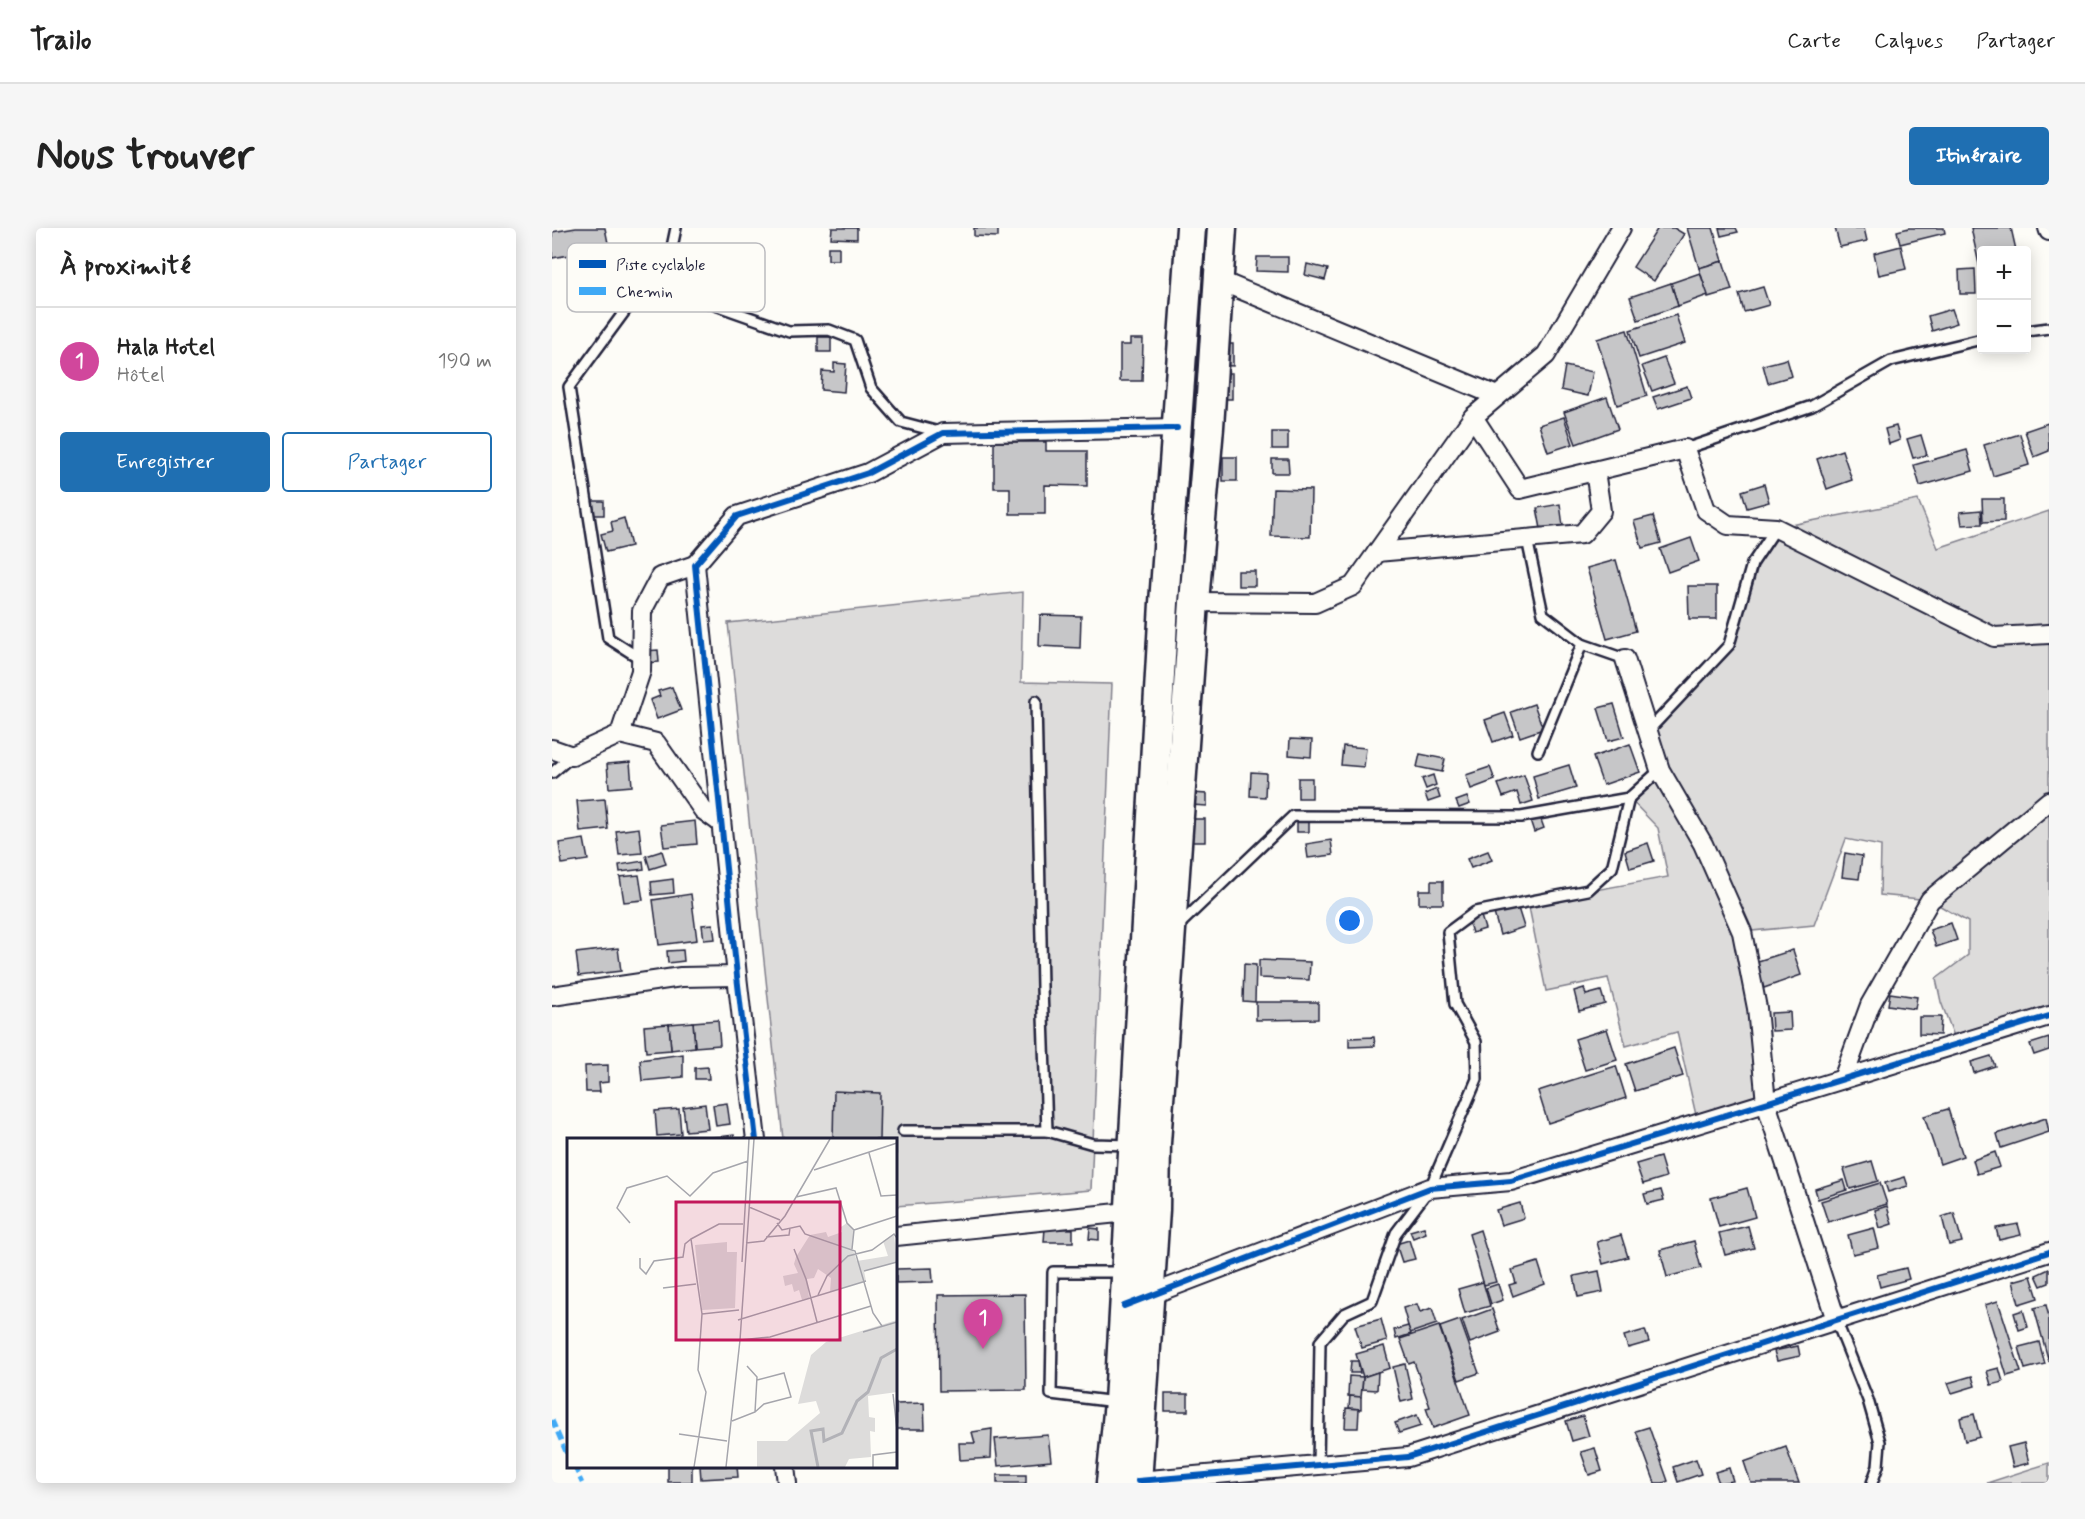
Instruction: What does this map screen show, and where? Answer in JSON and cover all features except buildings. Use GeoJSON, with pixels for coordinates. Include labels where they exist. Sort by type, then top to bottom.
{"type":"FeatureCollection","features":[{"type":"Feature","properties":{"kind":"main road"},"geometry":{"type":"LineString","coordinates":[[1129,1482],[1150,1295],[1155,1209],[1154,995],[1164,603],[1191,228]]}},
{"type":"Feature","properties":{"kind":"main road"},"geometry":{"type":"LineString","coordinates":[[1129,1482],[1119,1402],[1132,1145],[1154,995],[1171,932],[1222,228]]}},
{"type":"Feature","properties":{"kind":"street"},"geometry":{"type":"LineString","coordinates":[[1194,602],[1315,603],[1353,586],[1473,417],[1546,355],[1621,228]]}},
{"type":"Feature","properties":{"kind":"street"},"geometry":{"type":"LineString","coordinates":[[1218,280],[1497,396]]}},
{"type":"Feature","properties":{"kind":"street"},"geometry":{"type":"LineString","coordinates":[[1473,417],[1520,489],[1685,449],[1706,510],[1728,525],[1776,528],[1994,637],[2049,634]]}},
{"type":"Feature","properties":{"kind":"street"},"geometry":{"type":"LineString","coordinates":[[620,734],[641,671],[642,610],[660,577],[695,565],[737,516],[868,473],[943,434],[1177,428]]}},
{"type":"Feature","properties":{"kind":"street"},"geometry":{"type":"LineString","coordinates":[[1377,552],[1582,534],[1601,511],[1595,471]]}},
{"type":"Feature","properties":{"kind":"street"},"geometry":{"type":"LineString","coordinates":[[695,565],[756,1138]]}},
{"type":"Feature","properties":{"kind":"street"},"geometry":{"type":"LineString","coordinates":[[1625,659],[1660,770],[1703,844],[1742,932],[1757,1008],[1766,1103],[1836,1320]]}},
{"type":"Feature","properties":{"kind":"street"},"geometry":{"type":"LineString","coordinates":[[552,750],[572,756],[620,734],[656,742],[703,810],[721,823]]}},
{"type":"Feature","properties":{"kind":"street"},"geometry":{"type":"LineString","coordinates":[[1843,1079],[1870,1005],[1930,900],[2049,801]]}},
{"type":"Feature","properties":{"kind":"street"},"geometry":{"type":"LineString","coordinates":[[552,996],[681,977],[737,976]]}},
{"type":"Feature","properties":{"kind":"street"},"geometry":{"type":"LineString","coordinates":[[1124,1306],[1430,1188],[1511,1181],[2049,1016]]}},
{"type":"Feature","properties":{"kind":"street"},"geometry":{"type":"LineString","coordinates":[[897,1236],[1128,1212]]}},
{"type":"Feature","properties":{"kind":"street"},"geometry":{"type":"LineString","coordinates":[[1129,1482],[1408,1457],[2049,1252]]}},
{"type":"Feature","properties":{"kind":"street"},"geometry":{"type":"LineString","coordinates":[[785,1468],[787,1483]]}},
{"type":"Feature","properties":{"kind":"lane"},"geometry":{"type":"LineString","coordinates":[[673,243],[676,228]]}},
{"type":"Feature","properties":{"kind":"lane"},"geometry":{"type":"LineString","coordinates":[[623,312],[568,387],[608,638],[641,659]]}},
{"type":"Feature","properties":{"kind":"lane"},"geometry":{"type":"LineString","coordinates":[[736,312],[789,331],[829,330],[855,340],[871,388],[900,422],[943,434]]}},
{"type":"Feature","properties":{"kind":"lane"},"geometry":{"type":"LineString","coordinates":[[2031,330],[2049,328]]}},
{"type":"Feature","properties":{"kind":"lane"},"geometry":{"type":"LineString","coordinates":[[1685,449],[1812,406],[1891,361],[1977,340]]}},
{"type":"Feature","properties":{"kind":"lane"},"geometry":{"type":"LineString","coordinates":[[1648,731],[1729,645],[1752,564],[1776,528]]}},
{"type":"Feature","properties":{"kind":"lane"},"geometry":{"type":"LineString","coordinates":[[1527,539],[1544,614],[1582,644],[1625,659]]}},
{"type":"Feature","properties":{"kind":"lane"},"geometry":{"type":"LineString","coordinates":[[1538,750],[1582,644]]}},
{"type":"Feature","properties":{"kind":"lane"},"geometry":{"type":"LineString","coordinates":[[1036,701],[1047,1131]]}},
{"type":"Feature","properties":{"kind":"lane"},"geometry":{"type":"LineString","coordinates":[[552,773],[572,756]]}},
{"type":"Feature","properties":{"kind":"lane"},"geometry":{"type":"LineString","coordinates":[[1171,932],[1293,816],[1521,817],[1629,798],[1660,770]]}},
{"type":"Feature","properties":{"kind":"lane"},"geometry":{"type":"LineString","coordinates":[[1318,1466],[1320,1342],[1344,1314],[1372,1301],[1396,1233],[1430,1188],[1477,1078],[1476,1042],[1455,1004],[1448,932],[1475,912],[1588,890],[1612,868],[1629,798]]}},
{"type":"Feature","properties":{"kind":"lane"},"geometry":{"type":"LineString","coordinates":[[903,1131],[1047,1131],[1093,1144],[1132,1145]]}},
{"type":"Feature","properties":{"kind":"lane"},"geometry":{"type":"LineString","coordinates":[[1119,1402],[1051,1394],[1053,1272],[1125,1272]]}},
{"type":"Feature","properties":{"kind":"lane"},"geometry":{"type":"LineString","coordinates":[[1836,1320],[1868,1400],[1880,1442],[1878,1466],[1872,1483]]}},
{"type":"Feature","properties":{"kind":"shaded area"},"geometry":{"type":"Polygon","coordinates":[[[1918,500],[1938,548],[2049,511],[2049,1016],[1957,1044],[1941,1002],[1936,979],[1968,955],[1968,922],[1930,900],[1880,895],[1881,846],[1846,839],[1814,925],[1742,932],[1766,1103],[1698,1124],[1677,1032],[1626,1046],[1608,978],[1546,991],[1528,902],[1668,877],[1658,828],[1629,798],[1660,770],[1648,731],[1729,645],[1752,564],[1776,528],[1918,500]]]}},
{"type":"Feature","properties":{"kind":"shaded area"},"geometry":{"type":"Polygon","coordinates":[[[1023,592],[1021,682],[1112,684],[1091,1190],[897,1206],[897,1138],[783,1138],[728,623],[1023,592]]]}},
{"type":"Feature","properties":{"kind":"shaded area"},"geometry":{"type":"Polygon","coordinates":[[[2049,1463],[2049,1483],[1987,1483],[2049,1463]]]}},
{"type":"Feature","properties":{"kind":"marked path"},"geometry":{"type":"LineString","coordinates":[[552,1420],[567,1455]]}},
{"type":"Feature","properties":{"kind":"marked path"},"geometry":{"type":"LineString","coordinates":[[575,1468],[582,1483]]}},
{"type":"Feature","properties":{"kind":"cycle path"},"geometry":{"type":"LineString","coordinates":[[756,1138],[695,565],[737,516],[868,473],[943,433],[1177,428]]}},
{"type":"Feature","properties":{"kind":"cycle path"},"geometry":{"type":"LineString","coordinates":[[1124,1306],[1430,1188],[1511,1181],[2049,1016]]}},
{"type":"Feature","properties":{"kind":"cycle path"},"geometry":{"type":"LineString","coordinates":[[1138,1481],[1408,1457],[2049,1252]]}},
{"type":"Feature","properties":{"kind":"place","name":"Hala Hotel"},"geometry":{"type":"Point","coordinates":[983,1349]}}]}
